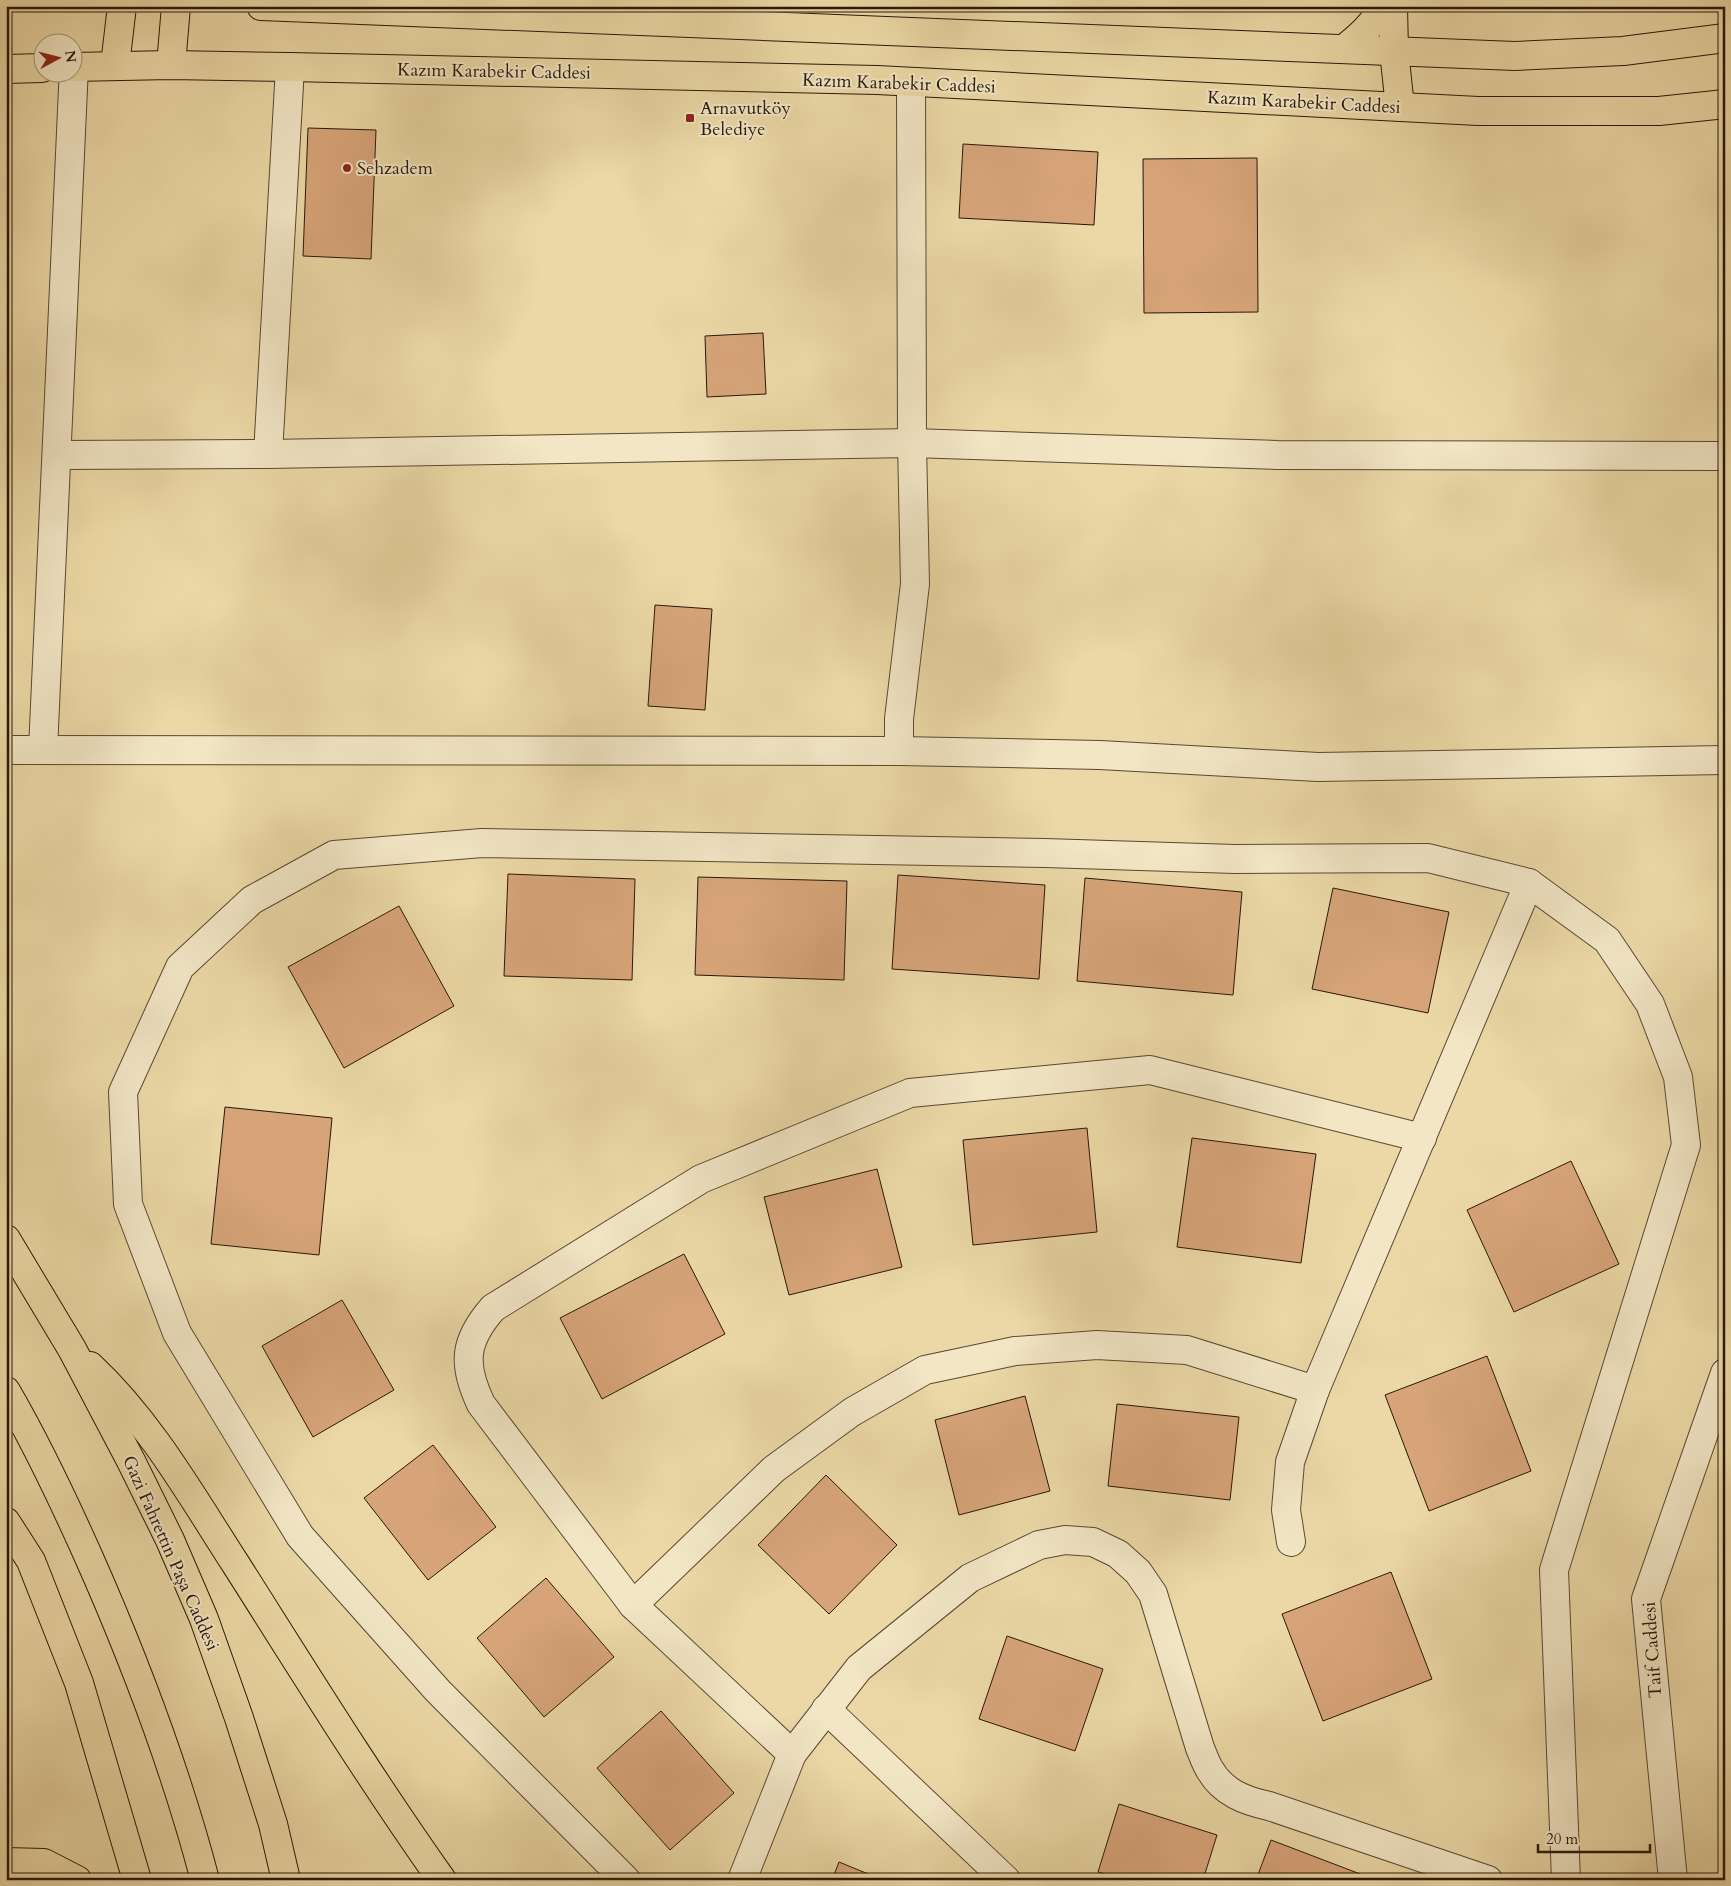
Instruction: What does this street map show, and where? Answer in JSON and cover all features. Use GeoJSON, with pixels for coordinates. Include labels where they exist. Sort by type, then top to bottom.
{"type":"FeatureCollection","features":[{"type":"Feature","properties":{"kind":"main road"},"geometry":{"type":"LineString","coordinates":[[115,65],[122,6]]}},
{"type":"Feature","properties":{"kind":"main road"},"geometry":{"type":"LineString","coordinates":[[171,65],[176,6]]}},
{"type":"Feature","properties":{"kind":"main road"},"geometry":{"type":"LineString","coordinates":[[261,6],[1515,56],[1623,51],[1725,38]]}},
{"type":"Feature","properties":{"kind":"main road"},"geometry":{"type":"LineString","coordinates":[[1344,49],[1378,17],[1383,6]]}},
{"type":"Feature","properties":{"kind":"main road"},"geometry":{"type":"LineString","coordinates":[[1393,6],[1394,51],[1400,107]]}},
{"type":"Feature","properties":{"kind":"main road","name":"Kazım Karabekir Caddesi"},"geometry":{"type":"LineString","coordinates":[[82,66],[290,67],[912,82],[1478,111],[1650,111],[1725,104]]}},
{"type":"Feature","properties":{"kind":"main road"},"geometry":{"type":"LineString","coordinates":[[6,69],[32,68]]}},
{"type":"Feature","properties":{"kind":"main road"},"geometry":{"type":"LineString","coordinates":[[6,1239],[72,1349],[110,1384],[165,1455],[378,1788],[442,1880]]}},
{"type":"Feature","properties":{"kind":"main road","name":"Gazi Fahrettin Paşa Caddesi"},"geometry":{"type":"LineString","coordinates":[[72,1349],[170,1540],[204,1619],[270,1815],[286,1880]]}},
{"type":"Feature","properties":{"kind":"main road"},"geometry":{"type":"LineString","coordinates":[[9,1395],[45,1462],[120,1629],[165,1750],[205,1880]]}},
{"type":"Feature","properties":{"kind":"main road"},"geometry":{"type":"LineString","coordinates":[[6,1522],[31,1561],[79,1683],[137,1880]]}},
{"type":"Feature","properties":{"kind":"main road"},"geometry":{"type":"LineString","coordinates":[[6,1862],[44,1862],[77,1880]]}},
{"type":"Feature","properties":{"kind":"street"},"geometry":{"type":"LineString","coordinates":[[268,454],[290,67]]}},
{"type":"Feature","properties":{"kind":"street"},"geometry":{"type":"LineString","coordinates":[[43,750],[72,82]]}},
{"type":"Feature","properties":{"kind":"street"},"geometry":{"type":"LineString","coordinates":[[899,751],[899,719],[915,584],[912,443],[912,82]]}},
{"type":"Feature","properties":{"kind":"street"},"geometry":{"type":"LineString","coordinates":[[56,455],[268,454],[912,443],[1277,455],[1725,456]]}},
{"type":"Feature","properties":{"kind":"street"},"geometry":{"type":"LineString","coordinates":[[6,750],[899,751],[1100,755],[1318,767],[1725,760]]}},
{"type":"Feature","properties":{"kind":"street"},"geometry":{"type":"LineString","coordinates":[[626,1880],[438,1691],[300,1536],[177,1333],[128,1204],[123,1092],[180,967],[252,900],[334,855],[482,843],[1035,852],[1235,859],[1428,858],[1528,883],[1607,940],[1650,1004],[1678,1077],[1686,1145],[1554,1570],[1566,1880]]}},
{"type":"Feature","properties":{"kind":"street"},"geometry":{"type":"LineString","coordinates":[[1290,1542],[1286,1510],[1290,1462],[1315,1390],[1528,883]]}},
{"type":"Feature","properties":{"kind":"street"},"geometry":{"type":"LineString","coordinates":[[792,1754],[633,1605],[481,1404],[472,1385],[468,1364],[471,1343],[480,1324],[494,1308],[701,1179],[910,1094],[1150,1070],[1422,1138]]}},
{"type":"Feature","properties":{"kind":"street"},"geometry":{"type":"LineString","coordinates":[[633,1605],[774,1469],[852,1412],[925,1370],[1015,1352],[1097,1345],[1188,1350],[1315,1390]]}},
{"type":"Feature","properties":{"kind":"street","name":"Taif Caddesi"},"geometry":{"type":"LineString","coordinates":[[1673,1880],[1646,1599],[1716,1422],[1725,1373]]}},
{"type":"Feature","properties":{"kind":"street"},"geometry":{"type":"LineString","coordinates":[[742,1880],[792,1754],[859,1668],[970,1578],[1039,1545],[1065,1540],[1093,1542],[1118,1554],[1138,1572],[1153,1594],[1200,1748],[1210,1770],[1226,1788],[1246,1801],[1269,1806],[1488,1880]]}},
{"type":"Feature","properties":{"kind":"street"},"geometry":{"type":"LineString","coordinates":[[826,1709],[1006,1880]]}},
{"type":"Feature","properties":{"kind":"building"},"geometry":{"type":"Polygon","coordinates":[[[308,128],[376,130],[371,259],[303,256],[308,128]]]}},
{"type":"Feature","properties":{"kind":"building"},"geometry":{"type":"Polygon","coordinates":[[[963,144],[1098,152],[1094,225],[959,218],[963,144]]]}},
{"type":"Feature","properties":{"kind":"building"},"geometry":{"type":"Polygon","coordinates":[[[1257,158],[1258,312],[1144,313],[1143,159],[1257,158]]]}},
{"type":"Feature","properties":{"kind":"building"},"geometry":{"type":"Polygon","coordinates":[[[763,333],[766,394],[707,397],[705,336],[763,333]]]}},
{"type":"Feature","properties":{"kind":"building"},"geometry":{"type":"Polygon","coordinates":[[[655,605],[712,609],[705,710],[648,706],[655,605]]]}},
{"type":"Feature","properties":{"kind":"building"},"geometry":{"type":"Polygon","coordinates":[[[508,874],[635,879],[632,980],[504,976],[508,874]]]}},
{"type":"Feature","properties":{"kind":"building"},"geometry":{"type":"Polygon","coordinates":[[[898,875],[1045,885],[1039,979],[892,969],[898,875]]]}},
{"type":"Feature","properties":{"kind":"building"},"geometry":{"type":"Polygon","coordinates":[[[698,877],[847,881],[844,980],[695,975],[698,877]]]}},
{"type":"Feature","properties":{"kind":"building"},"geometry":{"type":"Polygon","coordinates":[[[1085,878],[1242,892],[1233,995],[1077,981],[1085,878]]]}},
{"type":"Feature","properties":{"kind":"building"},"geometry":{"type":"Polygon","coordinates":[[[1333,888],[1449,912],[1428,1013],[1312,989],[1333,888]]]}},
{"type":"Feature","properties":{"kind":"building"},"geometry":{"type":"Polygon","coordinates":[[[399,906],[454,1006],[344,1068],[288,967],[399,906]]]}},
{"type":"Feature","properties":{"kind":"building"},"geometry":{"type":"Polygon","coordinates":[[[225,1107],[332,1118],[319,1255],[211,1244],[225,1107]]]}},
{"type":"Feature","properties":{"kind":"building"},"geometry":{"type":"Polygon","coordinates":[[[1087,1128],[1097,1232],[973,1245],[963,1140],[1087,1128]]]}},
{"type":"Feature","properties":{"kind":"building"},"geometry":{"type":"Polygon","coordinates":[[[1192,1138],[1316,1154],[1301,1263],[1177,1247],[1192,1138]]]}},
{"type":"Feature","properties":{"kind":"building"},"geometry":{"type":"Polygon","coordinates":[[[1571,1161],[1619,1264],[1514,1312],[1467,1210],[1571,1161]]]}},
{"type":"Feature","properties":{"kind":"building"},"geometry":{"type":"Polygon","coordinates":[[[877,1169],[902,1267],[789,1295],[764,1197],[877,1169]]]}},
{"type":"Feature","properties":{"kind":"building"},"geometry":{"type":"Polygon","coordinates":[[[684,1254],[725,1334],[602,1399],[560,1318],[684,1254]]]}},
{"type":"Feature","properties":{"kind":"building"},"geometry":{"type":"Polygon","coordinates":[[[342,1300],[394,1390],[313,1437],[262,1346],[342,1300]]]}},
{"type":"Feature","properties":{"kind":"building"},"geometry":{"type":"Polygon","coordinates":[[[1487,1356],[1531,1471],[1429,1511],[1385,1395],[1487,1356]]]}},
{"type":"Feature","properties":{"kind":"building"},"geometry":{"type":"Polygon","coordinates":[[[1025,1396],[1050,1491],[959,1515],[935,1420],[1025,1396]]]}},
{"type":"Feature","properties":{"kind":"building"},"geometry":{"type":"Polygon","coordinates":[[[1117,1404],[1239,1417],[1230,1500],[1108,1486],[1117,1404]]]}},
{"type":"Feature","properties":{"kind":"building"},"geometry":{"type":"Polygon","coordinates":[[[433,1445],[496,1527],[428,1580],[364,1498],[433,1445]]]}},
{"type":"Feature","properties":{"kind":"building"},"geometry":{"type":"Polygon","coordinates":[[[826,1475],[897,1545],[829,1614],[758,1545],[826,1475]]]}},
{"type":"Feature","properties":{"kind":"building"},"geometry":{"type":"Polygon","coordinates":[[[1391,1572],[1432,1679],[1323,1721],[1282,1614],[1391,1572]]]}},
{"type":"Feature","properties":{"kind":"building"},"geometry":{"type":"Polygon","coordinates":[[[546,1578],[614,1657],[544,1717],[477,1638],[546,1578]]]}},
{"type":"Feature","properties":{"kind":"building"},"geometry":{"type":"Polygon","coordinates":[[[1007,1636],[1103,1669],[1075,1751],[979,1719],[1007,1636]]]}},
{"type":"Feature","properties":{"kind":"building"},"geometry":{"type":"Polygon","coordinates":[[[661,1711],[734,1793],[670,1850],[597,1768],[661,1711]]]}},
{"type":"Feature","properties":{"kind":"building"},"geometry":{"type":"Polygon","coordinates":[[[1119,1804],[1217,1835],[1203,1880],[1124,1880],[1098,1872],[1119,1804]]]}},
{"type":"Feature","properties":{"kind":"building"},"geometry":{"type":"Polygon","coordinates":[[[1271,1840],[1376,1880],[1256,1880],[1271,1840]]]}},
{"type":"Feature","properties":{"kind":"building"},"geometry":{"type":"Polygon","coordinates":[[[839,1862],[883,1880],[832,1880],[839,1862]]]}},
{"type":"Feature","properties":{"kind":"place","name":"Arnavutköy Belediye"},"geometry":{"type":"Point","coordinates":[690,118]}},
{"type":"Feature","properties":{"kind":"place","name":"Sehzadem"},"geometry":{"type":"Point","coordinates":[347,168]}}]}
